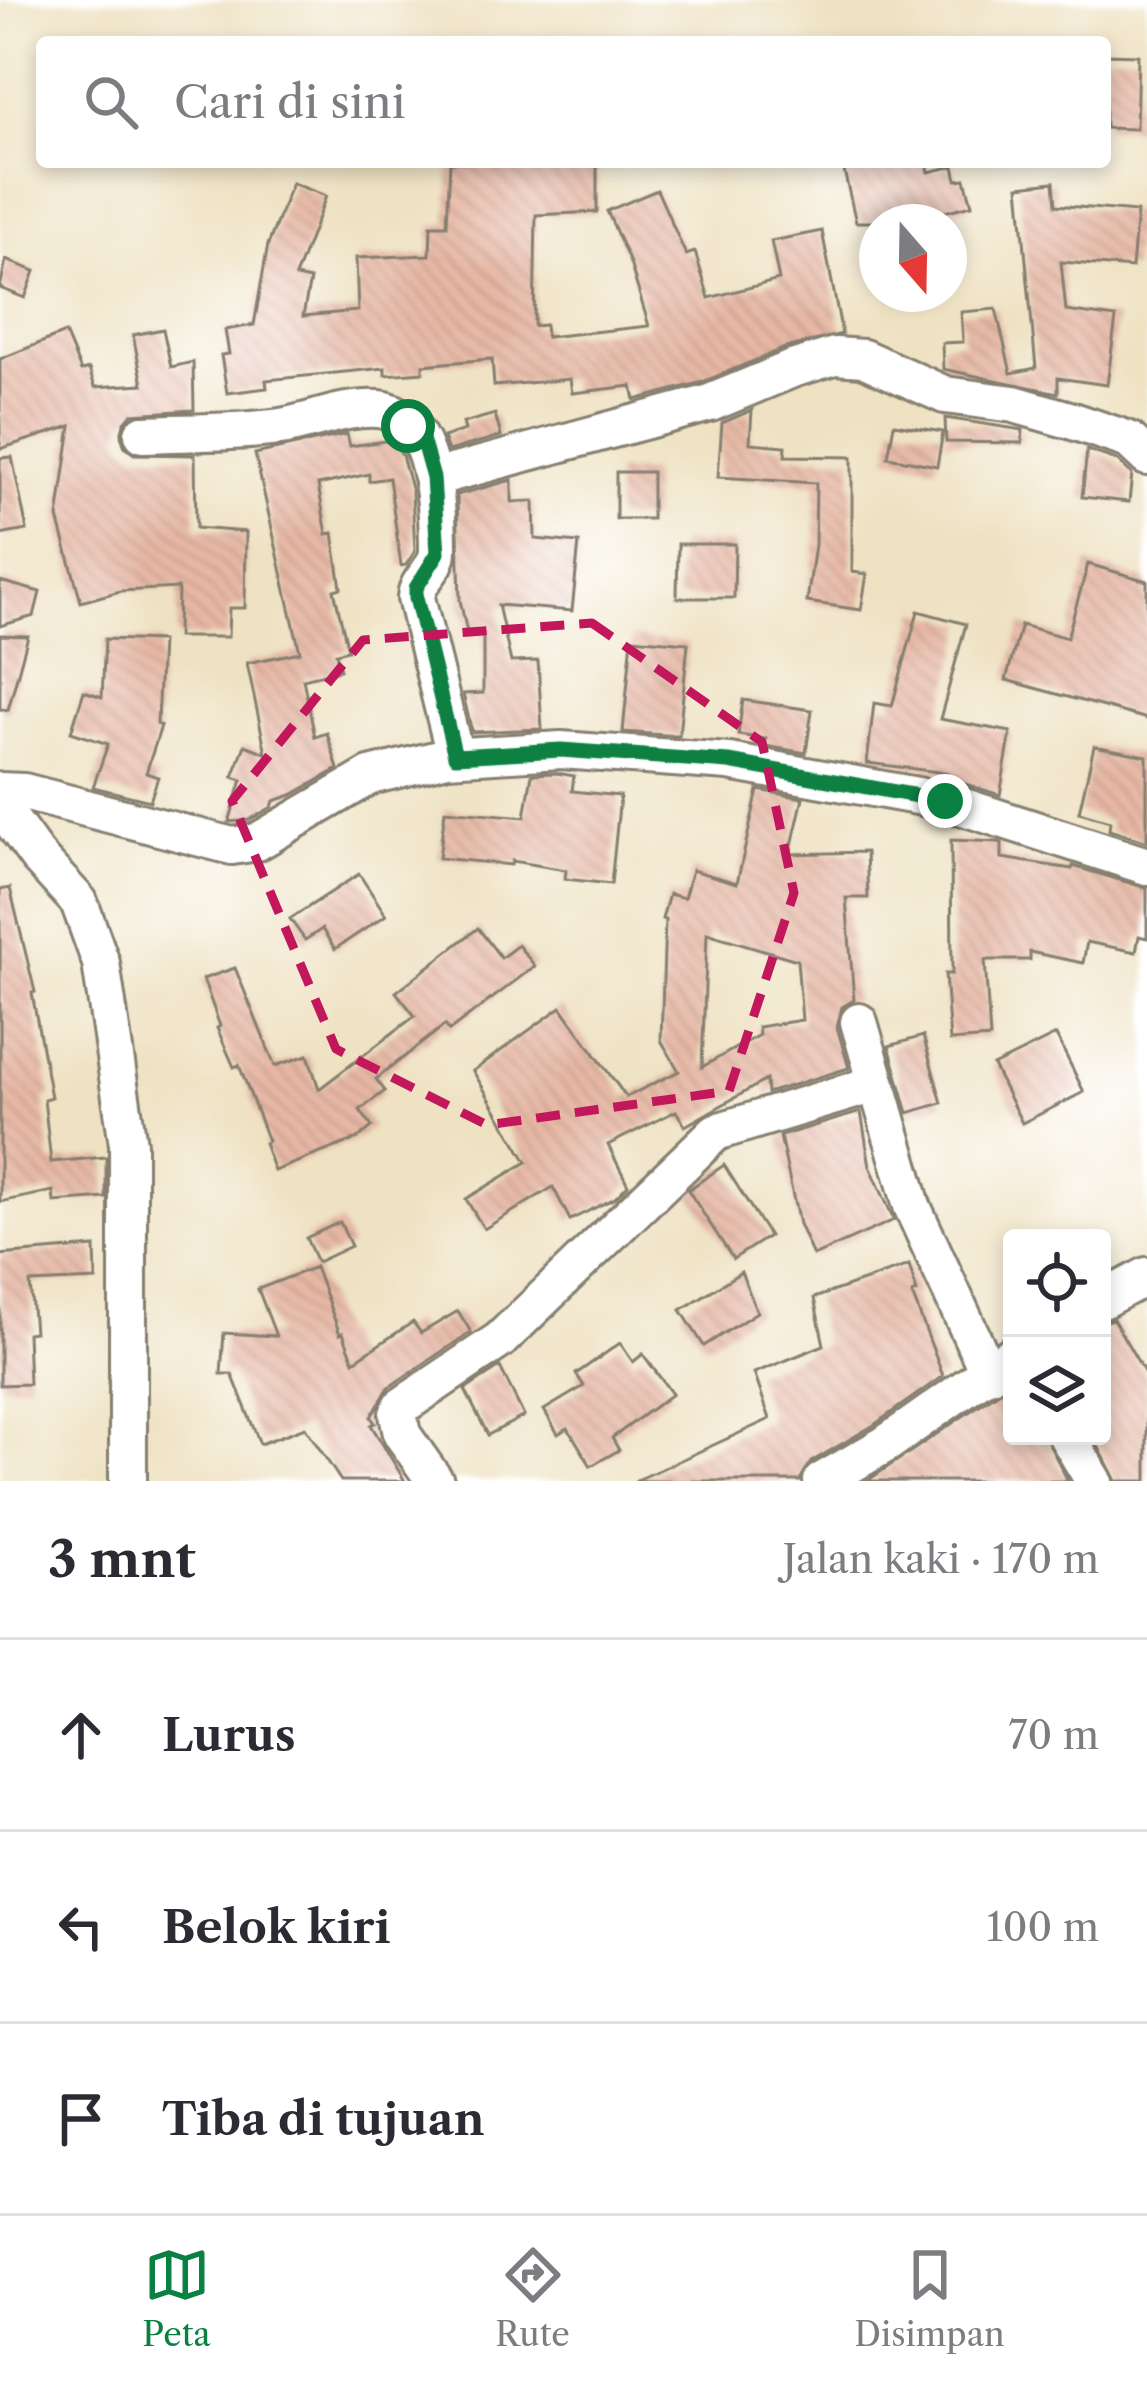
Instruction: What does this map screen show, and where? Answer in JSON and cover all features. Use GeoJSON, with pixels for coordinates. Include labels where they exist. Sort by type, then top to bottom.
{"type":"FeatureCollection","features":[{"type":"Feature","properties":{"kind":"street"},"geometry":{"type":"LineString","coordinates":[[433,478],[710,404],[792,368],[835,356],[863,358],[944,394],[1014,404],[1073,421],[1130,440],[1147,457]]}},
{"type":"Feature","properties":{"kind":"street"},"geometry":{"type":"LineString","coordinates":[[142,434],[277,428],[376,409],[396,416],[422,439],[433,478],[438,553],[416,588],[416,598],[455,756]]}},
{"type":"Feature","properties":{"kind":"street"},"geometry":{"type":"LineString","coordinates":[[0,791],[24,792],[232,846],[257,842],[370,776],[455,756],[561,750],[729,762],[945,801],[1147,866]]}},
{"type":"Feature","properties":{"kind":"street"},"geometry":{"type":"LineString","coordinates":[[0,805],[79,902],[101,963],[128,1144],[128,1481]]}},
{"type":"Feature","properties":{"kind":"street"},"geometry":{"type":"LineString","coordinates":[[822,1481],[886,1444],[1001,1364],[912,1206],[859,1022]]}},
{"type":"Feature","properties":{"kind":"street"},"geometry":{"type":"LineString","coordinates":[[435,1481],[402,1434],[398,1414],[402,1406],[500,1340],[716,1132],[875,1084]]}},
{"type":"Feature","properties":{"kind":"street"},"geometry":{"type":"LineString","coordinates":[[1111,1295],[1147,1276]]}},
{"type":"Feature","properties":{"kind":"street"},"geometry":{"type":"LineString","coordinates":[[1072,1445],[1094,1481]]}},
{"type":"Feature","properties":{"kind":"highlighted area"},"geometry":{"type":"Polygon","coordinates":[[[592,623],[762,742],[794,893],[729,1091],[487,1125],[336,1049],[232,801],[363,640],[592,623]]]}},
{"type":"Feature","properties":{"kind":"building"},"geometry":{"type":"Polygon","coordinates":[[[1111,54],[1138,55],[1136,129],[1111,128],[1111,54]]]}},
{"type":"Feature","properties":{"kind":"building"},"geometry":{"type":"Polygon","coordinates":[[[450,168],[597,168],[597,212],[536,215],[534,326],[545,325],[546,337],[649,326],[630,263],[607,211],[657,190],[686,255],[695,252],[709,298],[779,280],[771,241],[822,231],[842,334],[785,348],[703,382],[635,400],[632,386],[572,393],[570,379],[494,386],[492,359],[423,365],[423,372],[385,375],[385,368],[266,380],[267,388],[227,393],[221,355],[229,354],[225,330],[254,325],[268,245],[292,183],[326,196],[295,277],[310,280],[303,316],[358,311],[356,258],[430,255],[431,225],[447,225],[450,168]]]}},
{"type":"Feature","properties":{"kind":"building"},"geometry":{"type":"Polygon","coordinates":[[[843,168],[928,168],[929,172],[954,168],[957,180],[965,179],[972,205],[859,204],[859,222],[843,168]]]}},
{"type":"Feature","properties":{"kind":"building"},"geometry":{"type":"Polygon","coordinates":[[[1054,182],[1056,205],[1137,212],[1132,268],[1061,262],[1066,311],[1116,318],[1107,385],[1058,378],[1058,393],[943,369],[942,343],[963,342],[961,312],[996,309],[1011,373],[1036,368],[1019,186],[1054,182]]]}},
{"type":"Feature","properties":{"kind":"building"},"geometry":{"type":"Polygon","coordinates":[[[6,260],[35,271],[25,298],[0,288],[6,260]]]}},
{"type":"Feature","properties":{"kind":"building"},"geometry":{"type":"Polygon","coordinates":[[[163,329],[171,367],[193,362],[194,410],[132,414],[121,436],[134,454],[195,455],[196,528],[246,532],[245,608],[229,608],[228,637],[177,637],[178,588],[120,591],[81,602],[58,518],[71,426],[0,449],[0,359],[65,333],[81,371],[89,369],[95,387],[143,384],[133,335],[163,329]]]}},
{"type":"Feature","properties":{"kind":"building"},"geometry":{"type":"Polygon","coordinates":[[[752,410],[750,443],[786,446],[785,456],[852,457],[852,572],[867,574],[861,610],[807,602],[815,545],[816,483],[718,477],[722,423],[752,410]]]}},
{"type":"Feature","properties":{"kind":"building"},"geometry":{"type":"Polygon","coordinates":[[[495,414],[501,436],[448,451],[443,437],[465,430],[463,423],[495,414]]]}},
{"type":"Feature","properties":{"kind":"building"},"geometry":{"type":"Polygon","coordinates":[[[945,418],[1023,430],[1022,443],[946,442],[945,418]]]}},
{"type":"Feature","properties":{"kind":"building"},"geometry":{"type":"Polygon","coordinates":[[[894,424],[943,432],[937,466],[888,457],[894,424]]]}},
{"type":"Feature","properties":{"kind":"building"},"geometry":{"type":"Polygon","coordinates":[[[347,434],[350,446],[392,440],[402,455],[412,492],[415,551],[401,566],[389,478],[369,481],[369,474],[318,485],[327,534],[333,533],[341,588],[334,590],[348,650],[336,653],[340,670],[303,679],[315,737],[327,733],[338,769],[274,801],[249,820],[229,822],[242,780],[233,777],[245,745],[266,753],[247,663],[300,652],[255,454],[347,434]]]}},
{"type":"Feature","properties":{"kind":"building"},"geometry":{"type":"Polygon","coordinates":[[[1087,450],[1117,460],[1132,474],[1129,502],[1082,497],[1087,450]]]}},
{"type":"Feature","properties":{"kind":"building"},"geometry":{"type":"Polygon","coordinates":[[[12,457],[27,530],[0,535],[0,458],[12,457]]]}},
{"type":"Feature","properties":{"kind":"building"},"geometry":{"type":"Polygon","coordinates":[[[616,472],[652,472],[652,519],[616,519],[616,472]]]}},
{"type":"Feature","properties":{"kind":"building"},"geometry":{"type":"Polygon","coordinates":[[[512,480],[512,502],[534,501],[535,539],[579,543],[572,611],[498,605],[511,662],[538,661],[542,729],[472,732],[463,694],[483,693],[483,634],[468,637],[460,600],[457,495],[512,480]]]}},
{"type":"Feature","properties":{"kind":"building"},"geometry":{"type":"Polygon","coordinates":[[[678,544],[735,544],[734,598],[677,598],[678,544]]]}},
{"type":"Feature","properties":{"kind":"building"},"geometry":{"type":"Polygon","coordinates":[[[1088,564],[1147,581],[1147,719],[1006,680],[1021,625],[1067,638],[1088,564]]]}},
{"type":"Feature","properties":{"kind":"building"},"geometry":{"type":"Polygon","coordinates":[[[0,581],[40,592],[34,616],[0,626],[0,581]]]}},
{"type":"Feature","properties":{"kind":"building"},"geometry":{"type":"Polygon","coordinates":[[[918,611],[966,624],[940,719],[1011,732],[1000,795],[946,778],[947,773],[867,763],[874,703],[892,706],[918,611]]]}},
{"type":"Feature","properties":{"kind":"building"},"geometry":{"type":"Polygon","coordinates":[[[0,635],[28,636],[8,710],[0,709],[0,635]]]}},
{"type":"Feature","properties":{"kind":"building"},"geometry":{"type":"Polygon","coordinates":[[[632,638],[688,643],[679,736],[623,732],[632,638]]]}},
{"type":"Feature","properties":{"kind":"building"},"geometry":{"type":"Polygon","coordinates":[[[105,639],[161,641],[157,724],[161,726],[146,773],[158,777],[150,801],[93,787],[108,744],[71,732],[84,691],[102,697],[105,639]]]}},
{"type":"Feature","properties":{"kind":"building"},"geometry":{"type":"Polygon","coordinates":[[[743,700],[812,710],[806,753],[765,746],[766,739],[738,735],[743,700]]]}},
{"type":"Feature","properties":{"kind":"building"},"geometry":{"type":"Polygon","coordinates":[[[1094,746],[1147,756],[1147,842],[1109,830],[1110,821],[1079,812],[1094,746]]]}},
{"type":"Feature","properties":{"kind":"building"},"geometry":{"type":"Polygon","coordinates":[[[532,774],[574,776],[572,791],[620,796],[611,884],[565,879],[566,870],[512,861],[511,865],[439,858],[445,810],[525,817],[532,774]]]}},
{"type":"Feature","properties":{"kind":"building"},"geometry":{"type":"Polygon","coordinates":[[[758,790],[803,798],[790,854],[866,852],[868,898],[846,898],[854,1000],[842,1007],[837,1027],[849,1068],[767,1093],[766,1080],[685,1126],[676,1111],[608,1145],[628,1185],[615,1198],[570,1220],[553,1187],[484,1229],[466,1199],[527,1162],[473,1071],[561,1007],[626,1097],[679,1071],[661,1040],[662,919],[669,894],[684,898],[692,870],[737,883],[758,790]],[[707,933],[702,1067],[759,1035],[758,1027],[802,1020],[797,960],[707,933]]]}},
{"type":"Feature","properties":{"kind":"building"},"geometry":{"type":"Polygon","coordinates":[[[951,840],[998,842],[1002,843],[1002,858],[1073,866],[1147,888],[1147,938],[1139,936],[1136,952],[1087,942],[1083,963],[1030,952],[1030,960],[985,960],[990,1038],[950,1041],[945,974],[952,974],[951,840]]]}},
{"type":"Feature","properties":{"kind":"building"},"geometry":{"type":"Polygon","coordinates":[[[359,874],[386,915],[335,949],[322,929],[305,940],[290,919],[359,874]]]}},
{"type":"Feature","properties":{"kind":"building"},"geometry":{"type":"Polygon","coordinates":[[[10,888],[35,992],[51,1097],[44,1099],[51,1162],[106,1157],[106,1198],[54,1202],[53,1191],[0,1202],[0,890],[10,888]]]}},
{"type":"Feature","properties":{"kind":"building"},"geometry":{"type":"Polygon","coordinates":[[[478,928],[501,958],[518,945],[535,966],[449,1031],[445,1025],[376,1079],[385,1091],[360,1110],[372,1127],[357,1139],[274,1171],[264,1143],[268,1141],[239,1065],[234,1067],[217,1028],[203,979],[235,968],[275,1066],[308,1055],[319,1089],[415,1016],[396,992],[478,928]]]}},
{"type":"Feature","properties":{"kind":"building"},"geometry":{"type":"Polygon","coordinates":[[[1056,1035],[1084,1092],[1022,1123],[993,1066],[1056,1035]]]}},
{"type":"Feature","properties":{"kind":"building"},"geometry":{"type":"Polygon","coordinates":[[[923,1036],[942,1103],[908,1113],[889,1046],[923,1036]]]}},
{"type":"Feature","properties":{"kind":"building"},"geometry":{"type":"Polygon","coordinates":[[[861,1112],[870,1166],[894,1220],[813,1256],[799,1224],[780,1136],[861,1112]]]}},
{"type":"Feature","properties":{"kind":"building"},"geometry":{"type":"Polygon","coordinates":[[[724,1165],[769,1236],[733,1259],[688,1190],[724,1165]]]}},
{"type":"Feature","properties":{"kind":"building"},"geometry":{"type":"Polygon","coordinates":[[[340,1222],[351,1246],[317,1262],[306,1238],[340,1222]]]}},
{"type":"Feature","properties":{"kind":"building"},"geometry":{"type":"Polygon","coordinates":[[[95,1247],[96,1280],[30,1283],[34,1332],[27,1333],[29,1384],[0,1385],[0,1255],[95,1247]]]}},
{"type":"Feature","properties":{"kind":"building"},"geometry":{"type":"Polygon","coordinates":[[[909,1265],[917,1292],[912,1294],[943,1376],[811,1462],[800,1481],[635,1481],[770,1419],[754,1373],[824,1345],[814,1298],[909,1265]]]}},
{"type":"Feature","properties":{"kind":"building"},"geometry":{"type":"Polygon","coordinates":[[[315,1267],[354,1361],[413,1322],[421,1333],[458,1311],[471,1332],[389,1387],[371,1417],[375,1423],[371,1425],[405,1481],[341,1481],[305,1427],[260,1444],[232,1374],[221,1374],[224,1333],[276,1336],[258,1289],[315,1267]]]}},
{"type":"Feature","properties":{"kind":"building"},"geometry":{"type":"Polygon","coordinates":[[[741,1272],[757,1312],[704,1346],[681,1310],[741,1272]]]}},
{"type":"Feature","properties":{"kind":"building"},"geometry":{"type":"Polygon","coordinates":[[[1111,1320],[1147,1377],[1147,1481],[1116,1481],[1098,1445],[1111,1445],[1111,1320]]]}},
{"type":"Feature","properties":{"kind":"building"},"geometry":{"type":"Polygon","coordinates":[[[620,1343],[633,1362],[643,1354],[672,1394],[612,1438],[619,1450],[591,1466],[568,1428],[558,1434],[544,1410],[584,1386],[576,1374],[620,1343]]]}},
{"type":"Feature","properties":{"kind":"building"},"geometry":{"type":"Polygon","coordinates":[[[500,1367],[524,1416],[488,1435],[465,1390],[500,1367]]]}},
{"type":"Feature","properties":{"kind":"building"},"geometry":{"type":"Polygon","coordinates":[[[1003,1389],[1003,1445],[1050,1445],[1068,1481],[867,1481],[1003,1389]]]}},
{"type":"Feature","properties":{"kind":"route"},"geometry":{"type":"LineString","coordinates":[[408,426],[422,439],[433,478],[438,553],[416,588],[416,598],[455,756],[561,750],[729,762],[945,801]]}}]}
